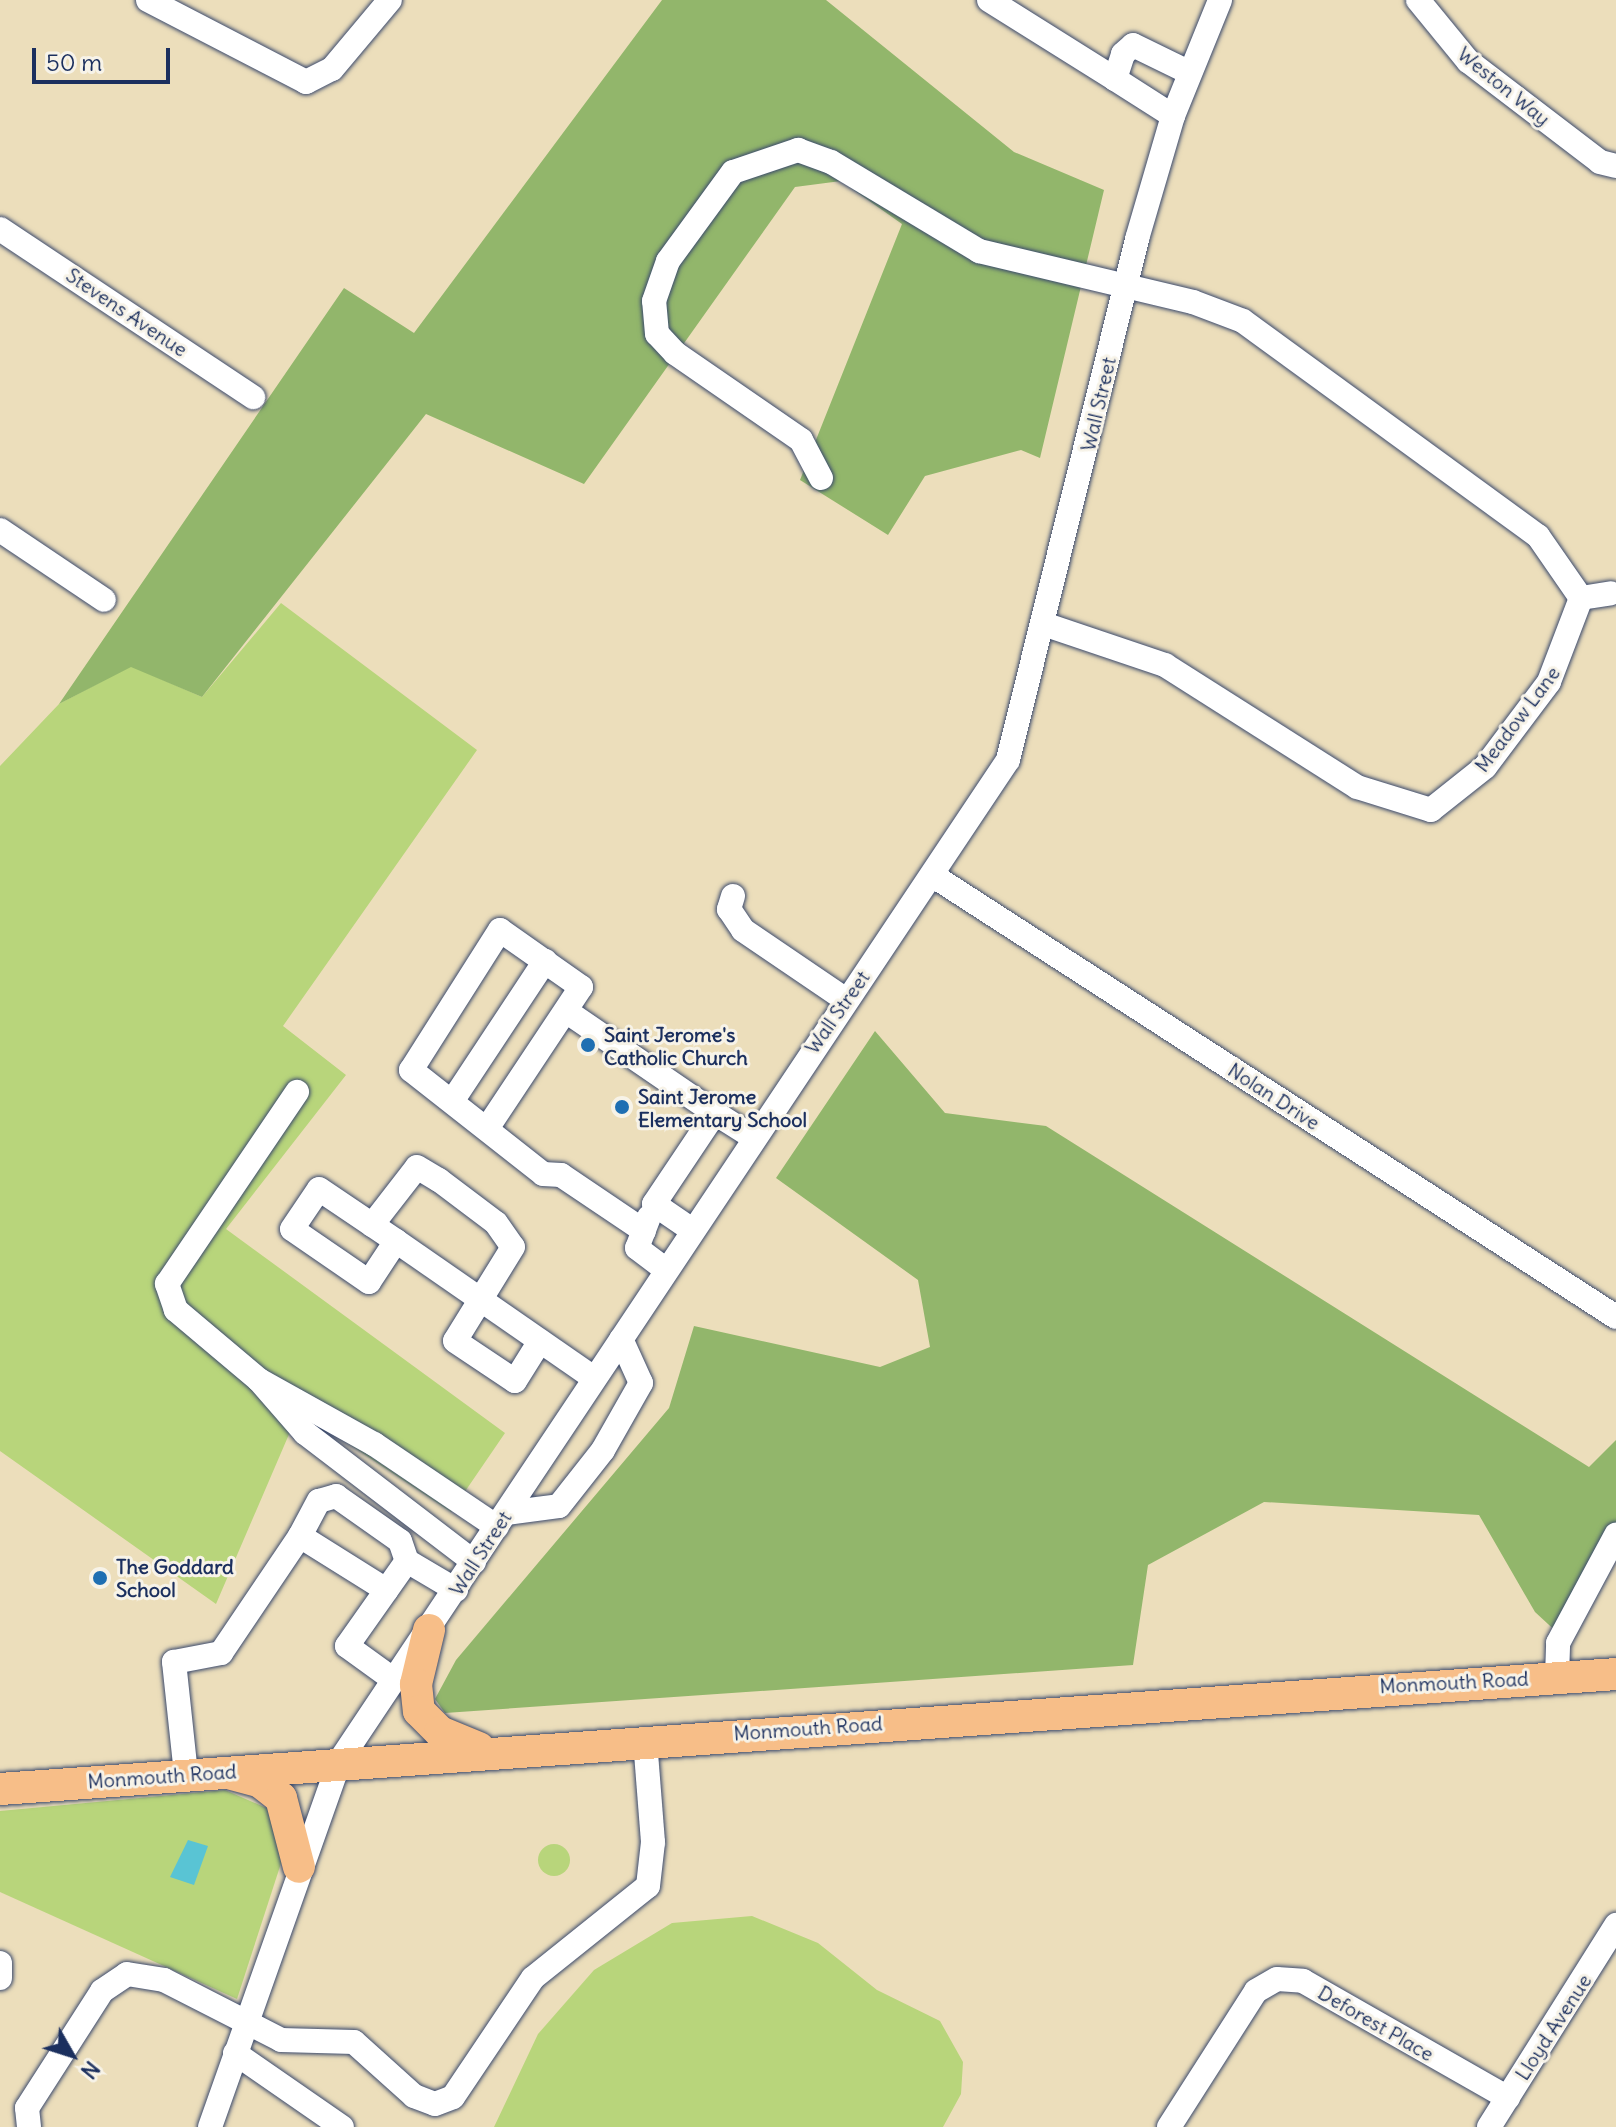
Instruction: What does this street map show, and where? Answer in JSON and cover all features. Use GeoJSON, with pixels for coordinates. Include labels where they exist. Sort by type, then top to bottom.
{"type":"FeatureCollection","features":[{"type":"Feature","properties":{"kind":"main road"},"geometry":{"type":"LineString","coordinates":[[429,1630],[416,1684],[419,1711],[440,1732],[486,1751]]}},
{"type":"Feature","properties":{"kind":"main road","name":"Monmouth Road"},"geometry":{"type":"LineString","coordinates":[[0,1789],[486,1751],[1616,1674]]}},
{"type":"Feature","properties":{"kind":"main road"},"geometry":{"type":"LineString","coordinates":[[221,1772],[259,1781],[281,1798],[299,1867]]}},
{"type":"Feature","properties":{"kind":"street"},"geometry":{"type":"LineString","coordinates":[[148,0],[290,76],[314,82],[390,0]]}},
{"type":"Feature","properties":{"kind":"street"},"geometry":{"type":"LineString","coordinates":[[989,0],[1173,116]]}},
{"type":"Feature","properties":{"kind":"street","name":"Wall Street"},"geometry":{"type":"LineString","coordinates":[[210,2127],[299,1867],[339,1762],[456,1590],[753,1137],[1008,760],[1046,625],[1128,285],[1173,116],[1188,72],[1220,0]]}},
{"type":"Feature","properties":{"kind":"street","name":"Weston Way"},"geometry":{"type":"LineString","coordinates":[[1418,0],[1468,61],[1608,164]]}},
{"type":"Feature","properties":{"kind":"street"},"geometry":{"type":"LineString","coordinates":[[1115,79],[1133,45],[1188,72]]}},
{"type":"Feature","properties":{"kind":"street"},"geometry":{"type":"LineString","coordinates":[[821,478],[801,440],[657,334],[654,301],[668,261],[733,172],[798,150],[831,162],[979,251],[1128,285],[1220,311],[1288,348],[1538,536],[1581,598],[1611,593]]}},
{"type":"Feature","properties":{"kind":"street","name":"Stevens Avenue"},"geometry":{"type":"LineString","coordinates":[[0,229],[253,397]]}},
{"type":"Feature","properties":{"kind":"street"},"geometry":{"type":"LineString","coordinates":[[0,530],[104,600]]}},
{"type":"Feature","properties":{"kind":"street","name":"Meadow Lane"},"geometry":{"type":"LineString","coordinates":[[1046,625],[1165,665],[1357,787],[1432,822],[1485,767],[1549,682],[1581,598]]}},
{"type":"Feature","properties":{"kind":"street","name":"Nolan Drive"},"geometry":{"type":"LineString","coordinates":[[932,875],[1616,1317]]}},
{"type":"Feature","properties":{"kind":"street"},"geometry":{"type":"LineString","coordinates":[[733,896],[729,909],[743,930],[846,1000]]}},
{"type":"Feature","properties":{"kind":"street"},"geometry":{"type":"LineString","coordinates":[[495,1136],[581,987],[500,930],[411,1070],[495,1136],[644,1231]]}},
{"type":"Feature","properties":{"kind":"street"},"geometry":{"type":"LineString","coordinates":[[453,1100],[545,961]]}},
{"type":"Feature","properties":{"kind":"street"},"geometry":{"type":"LineString","coordinates":[[566,1011],[753,1137]]}},
{"type":"Feature","properties":{"kind":"street"},"geometry":{"type":"LineString","coordinates":[[297,1092],[167,1284],[176,1310],[259,1380],[305,1433],[474,1562]]}},
{"type":"Feature","properties":{"kind":"street"},"geometry":{"type":"LineString","coordinates":[[666,1270],[637,1248],[654,1204],[715,1113]]}},
{"type":"Feature","properties":{"kind":"street"},"geometry":{"type":"LineString","coordinates":[[372,1225],[417,1167],[439,1180],[510,1236],[513,1247],[455,1341],[515,1381],[540,1341]]}},
{"type":"Feature","properties":{"kind":"street"},"geometry":{"type":"LineString","coordinates":[[396,1241],[369,1282],[292,1229],[319,1189],[396,1241],[594,1378]]}},
{"type":"Feature","properties":{"kind":"street"},"geometry":{"type":"LineString","coordinates":[[654,1204],[692,1230]]}},
{"type":"Feature","properties":{"kind":"street"},"geometry":{"type":"LineString","coordinates":[[259,1380],[501,1520],[559,1506],[603,1450],[641,1383],[621,1339]]}},
{"type":"Feature","properties":{"kind":"street"},"geometry":{"type":"LineString","coordinates":[[186,1774],[174,1662],[221,1653],[300,1536],[319,1501],[336,1496],[400,1541],[407,1561],[456,1590]]}},
{"type":"Feature","properties":{"kind":"street"},"geometry":{"type":"LineString","coordinates":[[1557,1676],[1558,1643],[1616,1535]]}},
{"type":"Feature","properties":{"kind":"street"},"geometry":{"type":"LineString","coordinates":[[300,1536],[386,1590]]}},
{"type":"Feature","properties":{"kind":"street"},"geometry":{"type":"LineString","coordinates":[[394,1680],[347,1646],[407,1561]]}},
{"type":"Feature","properties":{"kind":"street"},"geometry":{"type":"LineString","coordinates":[[29,2127],[27,2108],[118,1977],[164,1980],[281,2040],[354,2042],[414,2096],[435,2104],[453,2097],[533,1978],[648,1886],[653,1842],[645,1740]]}},
{"type":"Feature","properties":{"kind":"street","name":"Lloyd Avenue"},"geometry":{"type":"LineString","coordinates":[[1489,2127],[1616,1925]]}},
{"type":"Feature","properties":{"kind":"street"},"geometry":{"type":"LineString","coordinates":[[0,1963],[0,1978]]}},
{"type":"Feature","properties":{"kind":"street","name":"Deforest Place"},"geometry":{"type":"LineString","coordinates":[[1169,2127],[1256,1991],[1277,1979],[1303,1981],[1508,2098]]}},
{"type":"Feature","properties":{"kind":"street"},"geometry":{"type":"LineString","coordinates":[[235,2053],[342,2127]]}},
{"type":"Feature","properties":{"kind":"green space"},"geometry":{"type":"Polygon","coordinates":[[[662,0],[826,0],[1014,152],[1104,190],[1040,458],[1021,450],[925,476],[888,535],[800,480],[902,224],[841,181],[795,187],[584,484],[426,414],[202,697],[131,667],[59,704],[344,288],[414,333],[662,0]]]}},
{"type":"Feature","properties":{"kind":"green space"},"geometry":{"type":"Polygon","coordinates":[[[281,603],[477,750],[283,1026],[346,1075],[226,1229],[505,1433],[451,1512],[299,1411],[216,1604],[0,1451],[0,766],[59,704],[131,666],[202,697],[281,603]]]}},
{"type":"Feature","properties":{"kind":"green space"},"geometry":{"type":"Polygon","coordinates":[[[875,1031],[945,1113],[1046,1126],[1589,1467],[1616,1440],[1616,1528],[1561,1636],[1535,1612],[1479,1515],[1264,1502],[1148,1565],[1133,1665],[445,1713],[435,1699],[456,1660],[669,1408],[694,1326],[880,1367],[930,1347],[918,1280],[776,1178],[875,1031]]]}},
{"type":"Feature","properties":{"kind":"green space"},"geometry":{"type":"Polygon","coordinates":[[[225,1790],[271,1810],[285,1851],[237,1999],[0,1892],[0,1811],[225,1790]]]}},
{"type":"Feature","properties":{"kind":"green space"},"geometry":{"type":"Polygon","coordinates":[[[554,1844],[566,1848],[570,1860],[566,1872],[554,1876],[542,1872],[538,1860],[542,1848],[554,1844]]]}},
{"type":"Feature","properties":{"kind":"green space"},"geometry":{"type":"Polygon","coordinates":[[[752,1916],[818,1943],[877,1990],[940,2021],[963,2062],[961,2094],[943,2127],[494,2127],[538,2034],[594,1970],[672,1923],[752,1916]]]}},
{"type":"Feature","properties":{"kind":"water"},"geometry":{"type":"Polygon","coordinates":[[[188,1840],[208,1846],[194,1885],[170,1877],[188,1840]]]}},
{"type":"Feature","properties":{"kind":"place","name":"Saint Jerome's Catholic Church"},"geometry":{"type":"Point","coordinates":[588,1045]}},
{"type":"Feature","properties":{"kind":"place","name":"Saint Jerome Elementary School"},"geometry":{"type":"Point","coordinates":[622,1107]}},
{"type":"Feature","properties":{"kind":"place","name":"The Goddard School"},"geometry":{"type":"Point","coordinates":[100,1578]}}]}
